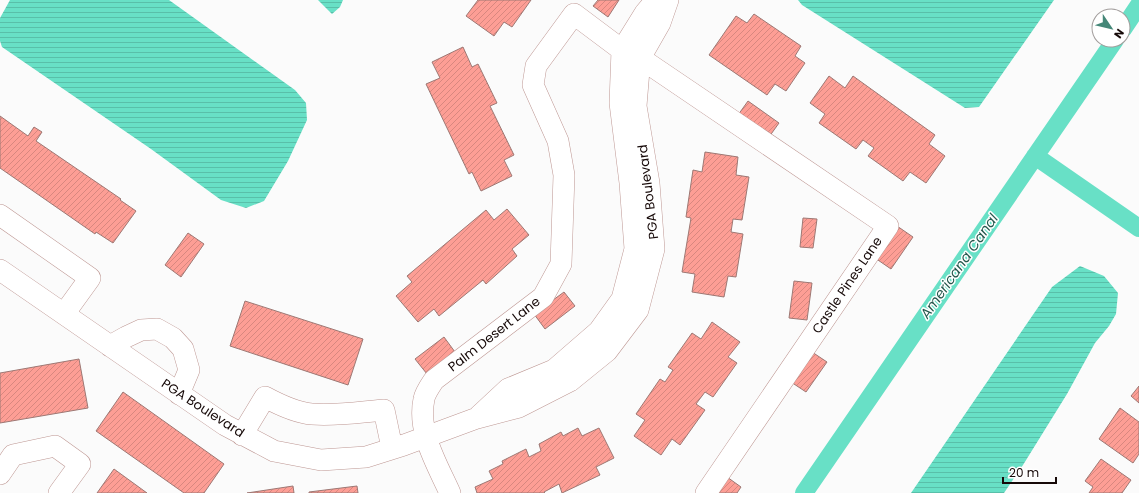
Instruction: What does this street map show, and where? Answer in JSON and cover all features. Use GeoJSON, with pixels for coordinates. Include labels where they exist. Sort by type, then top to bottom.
{"type":"FeatureCollection","features":[{"type":"Feature","properties":{"kind":"street","name":"PGA Boulevard"},"geometry":{"type":"LineString","coordinates":[[0,270],[225,425],[274,451],[321,460],[366,457],[477,418],[519,407],[570,381],[607,350],[638,310],[654,249],[650,183],[636,106],[631,54],[645,13],[656,0]]}},
{"type":"Feature","properties":{"kind":"street","name":"PGA Boulevard"},"geometry":{"type":"LineString","coordinates":[[631,54],[660,23],[668,0]]}},
{"type":"Feature","properties":{"kind":"street","name":"Palm Desert Lane"},"geometry":{"type":"LineString","coordinates":[[425,437],[422,412],[424,398],[434,380],[543,297],[561,264],[564,174],[558,141],[533,85],[536,66],[574,14],[631,54]]}},
{"type":"Feature","properties":{"kind":"street","name":"Castle Pines Lane"},"geometry":{"type":"LineString","coordinates":[[631,54],[888,226],[706,493]]}},
{"type":"Feature","properties":{"kind":"street"},"geometry":{"type":"LineString","coordinates":[[0,216],[90,278],[64,314]]}},
{"type":"Feature","properties":{"kind":"street"},"geometry":{"type":"LineString","coordinates":[[110,346],[141,330],[157,328],[173,338],[183,349],[188,370],[179,394]]}},
{"type":"Feature","properties":{"kind":"street"},"geometry":{"type":"LineString","coordinates":[[242,435],[265,397],[279,404],[311,414],[343,414],[384,410],[392,448]]}},
{"type":"Feature","properties":{"kind":"street"},"geometry":{"type":"LineString","coordinates":[[425,437],[450,493]]}},
{"type":"Feature","properties":{"kind":"street"},"geometry":{"type":"LineString","coordinates":[[0,474],[13,455],[55,446],[80,464],[59,493]]}},
{"type":"Feature","properties":{"kind":"shaded area"},"geometry":{"type":"Polygon","coordinates":[[[10,0],[169,0],[295,90],[306,103],[307,120],[288,161],[264,201],[246,208],[221,200],[151,149],[2,47],[0,41],[0,18],[10,0]]]}},
{"type":"Feature","properties":{"kind":"shaded area"},"geometry":{"type":"Polygon","coordinates":[[[318,0],[343,0],[340,7],[332,14],[318,0]]]}},
{"type":"Feature","properties":{"kind":"shaded area"},"geometry":{"type":"Polygon","coordinates":[[[798,0],[1054,0],[979,107],[965,108],[802,5],[798,0]]]}},
{"type":"Feature","properties":{"kind":"shaded area"},"geometry":{"type":"Polygon","coordinates":[[[1080,266],[1104,276],[1118,293],[1116,314],[1109,326],[1095,343],[1067,394],[1004,493],[911,493],[1052,287],[1080,266]]]}},
{"type":"Feature","properties":{"kind":"building"},"geometry":{"type":"Polygon","coordinates":[[[478,0],[531,0],[512,27],[504,22],[494,36],[466,16],[478,0]]]}},
{"type":"Feature","properties":{"kind":"building"},"geometry":{"type":"Polygon","coordinates":[[[598,0],[619,0],[608,17],[593,6],[598,0]]]}},
{"type":"Feature","properties":{"kind":"building"},"geometry":{"type":"Polygon","coordinates":[[[754,14],[801,46],[795,56],[805,63],[786,91],[775,84],[767,95],[709,55],[736,16],[747,23],[754,14]]]}},
{"type":"Feature","properties":{"kind":"building"},"geometry":{"type":"Polygon","coordinates":[[[463,47],[472,67],[478,64],[497,103],[490,106],[514,155],[504,160],[512,176],[481,191],[472,172],[469,174],[426,84],[440,78],[432,62],[463,47]]]}},
{"type":"Feature","properties":{"kind":"building"},"geometry":{"type":"Polygon","coordinates":[[[829,76],[845,88],[853,76],[935,135],[929,144],[945,156],[926,183],[910,172],[903,181],[868,156],[874,148],[863,140],[856,149],[819,123],[825,114],[810,103],[829,76]]]}},
{"type":"Feature","properties":{"kind":"building"},"geometry":{"type":"Polygon","coordinates":[[[748,101],[779,123],[769,137],[738,115],[748,101]]]}},
{"type":"Feature","properties":{"kind":"building"},"geometry":{"type":"Polygon","coordinates":[[[0,116],[28,136],[34,127],[42,132],[36,141],[121,199],[120,200],[136,211],[113,243],[96,232],[95,234],[0,168],[0,116]]]}},
{"type":"Feature","properties":{"kind":"building"},"geometry":{"type":"Polygon","coordinates":[[[705,152],[738,157],[736,175],[749,177],[742,220],[733,219],[731,232],[743,234],[736,277],[728,276],[724,297],[692,292],[695,274],[682,272],[691,218],[686,217],[693,170],[702,172],[705,152]]]}},
{"type":"Feature","properties":{"kind":"building"},"geometry":{"type":"Polygon","coordinates":[[[507,209],[529,235],[512,249],[517,256],[486,284],[483,280],[439,316],[434,309],[418,322],[396,296],[412,282],[407,276],[486,210],[494,220],[507,209]]]}},
{"type":"Feature","properties":{"kind":"building"},"geometry":{"type":"Polygon","coordinates":[[[803,218],[817,219],[813,248],[800,247],[803,218]]]}},
{"type":"Feature","properties":{"kind":"building"},"geometry":{"type":"Polygon","coordinates":[[[897,226],[913,237],[891,269],[875,258],[897,226]]]}},
{"type":"Feature","properties":{"kind":"building"},"geometry":{"type":"Polygon","coordinates":[[[188,233],[204,244],[181,277],[165,265],[188,233]]]}},
{"type":"Feature","properties":{"kind":"building"},"geometry":{"type":"Polygon","coordinates":[[[794,281],[812,283],[807,320],[789,318],[794,281]]]}},
{"type":"Feature","properties":{"kind":"building"},"geometry":{"type":"Polygon","coordinates":[[[564,292],[575,306],[545,329],[534,314],[564,292]]]}},
{"type":"Feature","properties":{"kind":"building"},"geometry":{"type":"Polygon","coordinates":[[[245,301],[363,339],[348,385],[230,346],[245,301]]]}},
{"type":"Feature","properties":{"kind":"building"},"geometry":{"type":"Polygon","coordinates":[[[712,322],[740,342],[728,357],[737,363],[713,397],[705,392],[696,404],[705,410],[680,445],[672,439],[661,455],[634,436],[645,420],[636,414],[660,379],[665,382],[673,370],[668,367],[692,333],[701,339],[712,322]]]}},
{"type":"Feature","properties":{"kind":"building"},"geometry":{"type":"Polygon","coordinates":[[[444,337],[455,352],[427,374],[415,359],[444,337]]]}},
{"type":"Feature","properties":{"kind":"building"},"geometry":{"type":"Polygon","coordinates":[[[812,352],[827,362],[806,392],[791,382],[812,352]]]}},
{"type":"Feature","properties":{"kind":"building"},"geometry":{"type":"Polygon","coordinates":[[[79,359],[88,408],[0,423],[0,373],[79,359]]]}},
{"type":"Feature","properties":{"kind":"building"},"geometry":{"type":"Polygon","coordinates":[[[1139,386],[1139,403],[1131,396],[1139,386]]]}},
{"type":"Feature","properties":{"kind":"building"},"geometry":{"type":"Polygon","coordinates":[[[123,392],[224,464],[204,493],[184,493],[96,431],[123,392]]]}},
{"type":"Feature","properties":{"kind":"building"},"geometry":{"type":"Polygon","coordinates":[[[1120,408],[1139,422],[1139,454],[1133,463],[1099,439],[1120,408]]]}},
{"type":"Feature","properties":{"kind":"building"},"geometry":{"type":"Polygon","coordinates":[[[578,428],[582,436],[599,428],[614,458],[596,467],[600,475],[562,493],[559,484],[544,492],[545,493],[477,493],[475,487],[493,479],[489,471],[503,464],[502,461],[526,449],[529,457],[541,451],[539,444],[561,432],[563,436],[578,428]]]}},
{"type":"Feature","properties":{"kind":"building"},"geometry":{"type":"Polygon","coordinates":[[[1101,459],[1131,480],[1122,493],[1089,493],[1093,487],[1085,481],[1101,459]]]}},
{"type":"Feature","properties":{"kind":"building"},"geometry":{"type":"Polygon","coordinates":[[[114,469],[147,493],[97,493],[114,469]]]}},
{"type":"Feature","properties":{"kind":"building"},"geometry":{"type":"Polygon","coordinates":[[[727,477],[741,487],[737,493],[716,493],[727,477]]]}},
{"type":"Feature","properties":{"kind":"building"},"geometry":{"type":"Polygon","coordinates":[[[293,486],[294,493],[247,493],[293,486]]]}},
{"type":"Feature","properties":{"kind":"building"},"geometry":{"type":"Polygon","coordinates":[[[357,486],[358,493],[309,493],[309,492],[357,486]]]}},
{"type":"Feature","properties":{"kind":"waterway","name":"Americana Canal"},"geometry":{"type":"LineString","coordinates":[[1131,17],[1139,5]]}},
{"type":"Feature","properties":{"kind":"waterway","name":"Americana Canal"},"geometry":{"type":"LineString","coordinates":[[804,493],[1110,48]]}},
{"type":"Feature","properties":{"kind":"waterway"},"geometry":{"type":"LineString","coordinates":[[1035,156],[1139,228]]}}]}
